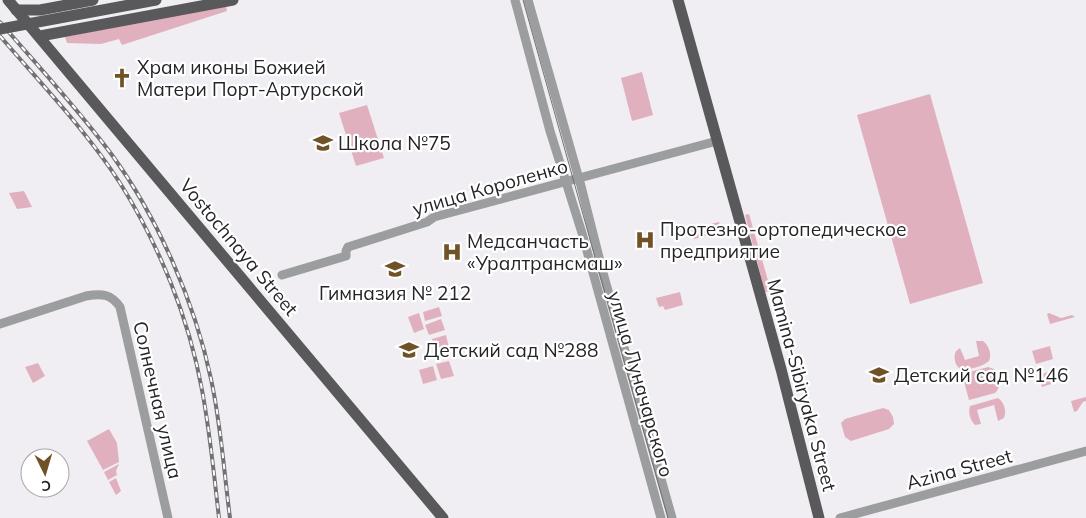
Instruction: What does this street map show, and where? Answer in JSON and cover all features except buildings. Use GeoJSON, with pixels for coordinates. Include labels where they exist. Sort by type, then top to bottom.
{"type":"FeatureCollection","features":[{"type":"Feature","properties":{"kind":"main road","name":"Vostochnaya Street"},"geometry":{"type":"LineString","coordinates":[[8,0],[443,518]]}},
{"type":"Feature","properties":{"kind":"main road"},"geometry":{"type":"LineString","coordinates":[[16,10],[40,10],[93,0]]}},
{"type":"Feature","properties":{"kind":"main road"},"geometry":{"type":"LineString","coordinates":[[0,29],[156,0]]}},
{"type":"Feature","properties":{"kind":"main road"},"geometry":{"type":"LineString","coordinates":[[40,36],[233,0]]}},
{"type":"Feature","properties":{"kind":"main road","name":"Mamina-Sibiryaka Street"},"geometry":{"type":"LineString","coordinates":[[678,0],[781,370],[819,518]]}},
{"type":"Feature","properties":{"kind":"main road"},"geometry":{"type":"LineString","coordinates":[[61,6],[56,11],[56,20],[60,29],[70,31]]}},
{"type":"Feature","properties":{"kind":"street","name":"улица Луначарского"},"geometry":{"type":"LineString","coordinates":[[516,0],[550,131],[582,233],[661,518]]}},
{"type":"Feature","properties":{"kind":"street","name":"улица Луначарского"},"geometry":{"type":"LineString","coordinates":[[528,0],[672,518]]}},
{"type":"Feature","properties":{"kind":"street","name":"улица Короленко"},"geometry":{"type":"LineString","coordinates":[[282,275],[346,256],[348,247],[427,222],[434,217],[717,141]]}},
{"type":"Feature","properties":{"kind":"street","name":"Солнечная улица"},"geometry":{"type":"LineString","coordinates":[[0,324],[79,297],[97,294],[107,295],[115,300],[120,307],[168,518]]}},
{"type":"Feature","properties":{"kind":"street","name":"Azina Street"},"geometry":{"type":"LineString","coordinates":[[840,518],[1086,451]]}},
{"type":"Feature","properties":{"kind":"shaded area"},"geometry":{"type":"Polygon","coordinates":[[[226,5],[227,11],[122,45],[119,39],[101,44],[67,43],[65,37],[226,5]]]}},
{"type":"Feature","properties":{"kind":"shaded area"},"geometry":{"type":"Polygon","coordinates":[[[642,72],[653,115],[632,121],[621,78],[642,72]]]}},
{"type":"Feature","properties":{"kind":"shaded area"},"geometry":{"type":"Polygon","coordinates":[[[930,94],[983,283],[910,304],[857,115],[930,94]]]}},
{"type":"Feature","properties":{"kind":"shaded area"},"geometry":{"type":"Polygon","coordinates":[[[367,105],[384,158],[356,166],[339,113],[367,105]]]}},
{"type":"Feature","properties":{"kind":"shaded area"},"geometry":{"type":"Polygon","coordinates":[[[24,191],[32,207],[17,209],[9,193],[24,191]]]}},
{"type":"Feature","properties":{"kind":"shaded area"},"geometry":{"type":"Polygon","coordinates":[[[749,214],[771,291],[765,292],[745,215],[749,214]]]}},
{"type":"Feature","properties":{"kind":"shaded area"},"geometry":{"type":"Polygon","coordinates":[[[719,222],[721,232],[694,239],[691,229],[719,222]]]}},
{"type":"Feature","properties":{"kind":"shaded area"},"geometry":{"type":"Polygon","coordinates":[[[680,292],[683,305],[665,310],[663,306],[659,307],[656,298],[680,292]]]}},
{"type":"Feature","properties":{"kind":"shaded area"},"geometry":{"type":"Polygon","coordinates":[[[439,307],[442,316],[425,321],[423,312],[439,307]]]}},
{"type":"Feature","properties":{"kind":"shaded area"},"geometry":{"type":"Polygon","coordinates":[[[419,313],[424,329],[414,333],[408,317],[419,313]]]}},
{"type":"Feature","properties":{"kind":"shaded area"},"geometry":{"type":"Polygon","coordinates":[[[1049,313],[1061,318],[1072,315],[1075,317],[1050,324],[1047,314],[1049,313]]]}},
{"type":"Feature","properties":{"kind":"shaded area"},"geometry":{"type":"Polygon","coordinates":[[[441,319],[445,330],[429,335],[425,325],[441,319]]]}},
{"type":"Feature","properties":{"kind":"shaded area"},"geometry":{"type":"Polygon","coordinates":[[[446,335],[449,348],[435,352],[432,339],[446,335]]]}},
{"type":"Feature","properties":{"kind":"shaded area"},"geometry":{"type":"Polygon","coordinates":[[[976,341],[983,341],[987,345],[990,353],[989,361],[975,368],[960,369],[955,361],[956,351],[960,348],[965,360],[979,356],[976,341]]]}},
{"type":"Feature","properties":{"kind":"shaded area"},"geometry":{"type":"Polygon","coordinates":[[[1050,346],[1053,359],[1036,364],[1032,351],[1050,346]]]}},
{"type":"Feature","properties":{"kind":"shaded area"},"geometry":{"type":"Polygon","coordinates":[[[449,361],[454,376],[441,379],[436,364],[449,361]]]}},
{"type":"Feature","properties":{"kind":"shaded area"},"geometry":{"type":"Polygon","coordinates":[[[38,363],[45,376],[33,383],[25,367],[38,363]]]}},
{"type":"Feature","properties":{"kind":"shaded area"},"geometry":{"type":"Polygon","coordinates":[[[433,366],[437,380],[423,384],[419,370],[433,366]]]}},
{"type":"Feature","properties":{"kind":"shaded area"},"geometry":{"type":"Polygon","coordinates":[[[988,367],[994,369],[997,375],[999,385],[997,391],[969,400],[962,374],[988,367]]]}},
{"type":"Feature","properties":{"kind":"shaded area"},"geometry":{"type":"Polygon","coordinates":[[[1048,372],[1051,384],[1042,387],[1039,375],[1048,372]]]}},
{"type":"Feature","properties":{"kind":"shaded area"},"geometry":{"type":"Polygon","coordinates":[[[1086,397],[1086,401],[1074,412],[1071,401],[1086,397]]]}},
{"type":"Feature","properties":{"kind":"shaded area"},"geometry":{"type":"Polygon","coordinates":[[[998,398],[1004,407],[1004,418],[998,421],[994,405],[977,410],[981,424],[975,425],[970,416],[970,406],[998,398]]]}},
{"type":"Feature","properties":{"kind":"shaded area"},"geometry":{"type":"Polygon","coordinates":[[[883,408],[889,410],[893,417],[894,424],[889,429],[851,441],[845,437],[841,423],[845,419],[883,408]]]}},
{"type":"Feature","properties":{"kind":"shaded area"},"geometry":{"type":"Polygon","coordinates":[[[109,429],[117,443],[119,462],[103,470],[87,441],[109,429]]]}},
{"type":"Feature","properties":{"kind":"shaded area"},"geometry":{"type":"Polygon","coordinates":[[[119,464],[116,471],[117,475],[108,480],[104,472],[119,464]]]}},
{"type":"Feature","properties":{"kind":"shaded area"},"geometry":{"type":"Polygon","coordinates":[[[116,478],[121,491],[116,495],[109,482],[116,478]]]}},
{"type":"Feature","properties":{"kind":"tram line"},"geometry":{"type":"LineString","coordinates":[[523,0],[668,518]]}},
{"type":"Feature","properties":{"kind":"railway"},"geometry":{"type":"LineString","coordinates":[[0,22],[72,104],[112,155],[145,206],[173,262],[195,321],[211,379],[220,431],[230,518]]}},
{"type":"Feature","properties":{"kind":"railway"},"geometry":{"type":"LineString","coordinates":[[0,36],[63,108],[107,163],[134,207],[160,257],[181,309],[196,363],[212,454],[219,518]]}},
{"type":"Feature","properties":{"kind":"place","name":"Храм иконы Божией Матери Порт-Артурской"},"geometry":{"type":"Point","coordinates":[122,78]}},
{"type":"Feature","properties":{"kind":"place","name":"Школа №75"},"geometry":{"type":"Point","coordinates":[323,143]}},
{"type":"Feature","properties":{"kind":"place","name":"Протезно-ортопедическое предприятие"},"geometry":{"type":"Point","coordinates":[645,240]}},
{"type":"Feature","properties":{"kind":"place","name":"Медсанчасть «Уралтрансмаш»"},"geometry":{"type":"Point","coordinates":[452,252]}},
{"type":"Feature","properties":{"kind":"place","name":"Гимназия № 212"},"geometry":{"type":"Point","coordinates":[395,269]}},
{"type":"Feature","properties":{"kind":"place","name":"Детский сад №288"},"geometry":{"type":"Point","coordinates":[409,350]}},
{"type":"Feature","properties":{"kind":"place","name":"Детский сад №146"},"geometry":{"type":"Point","coordinates":[879,375]}}]}
